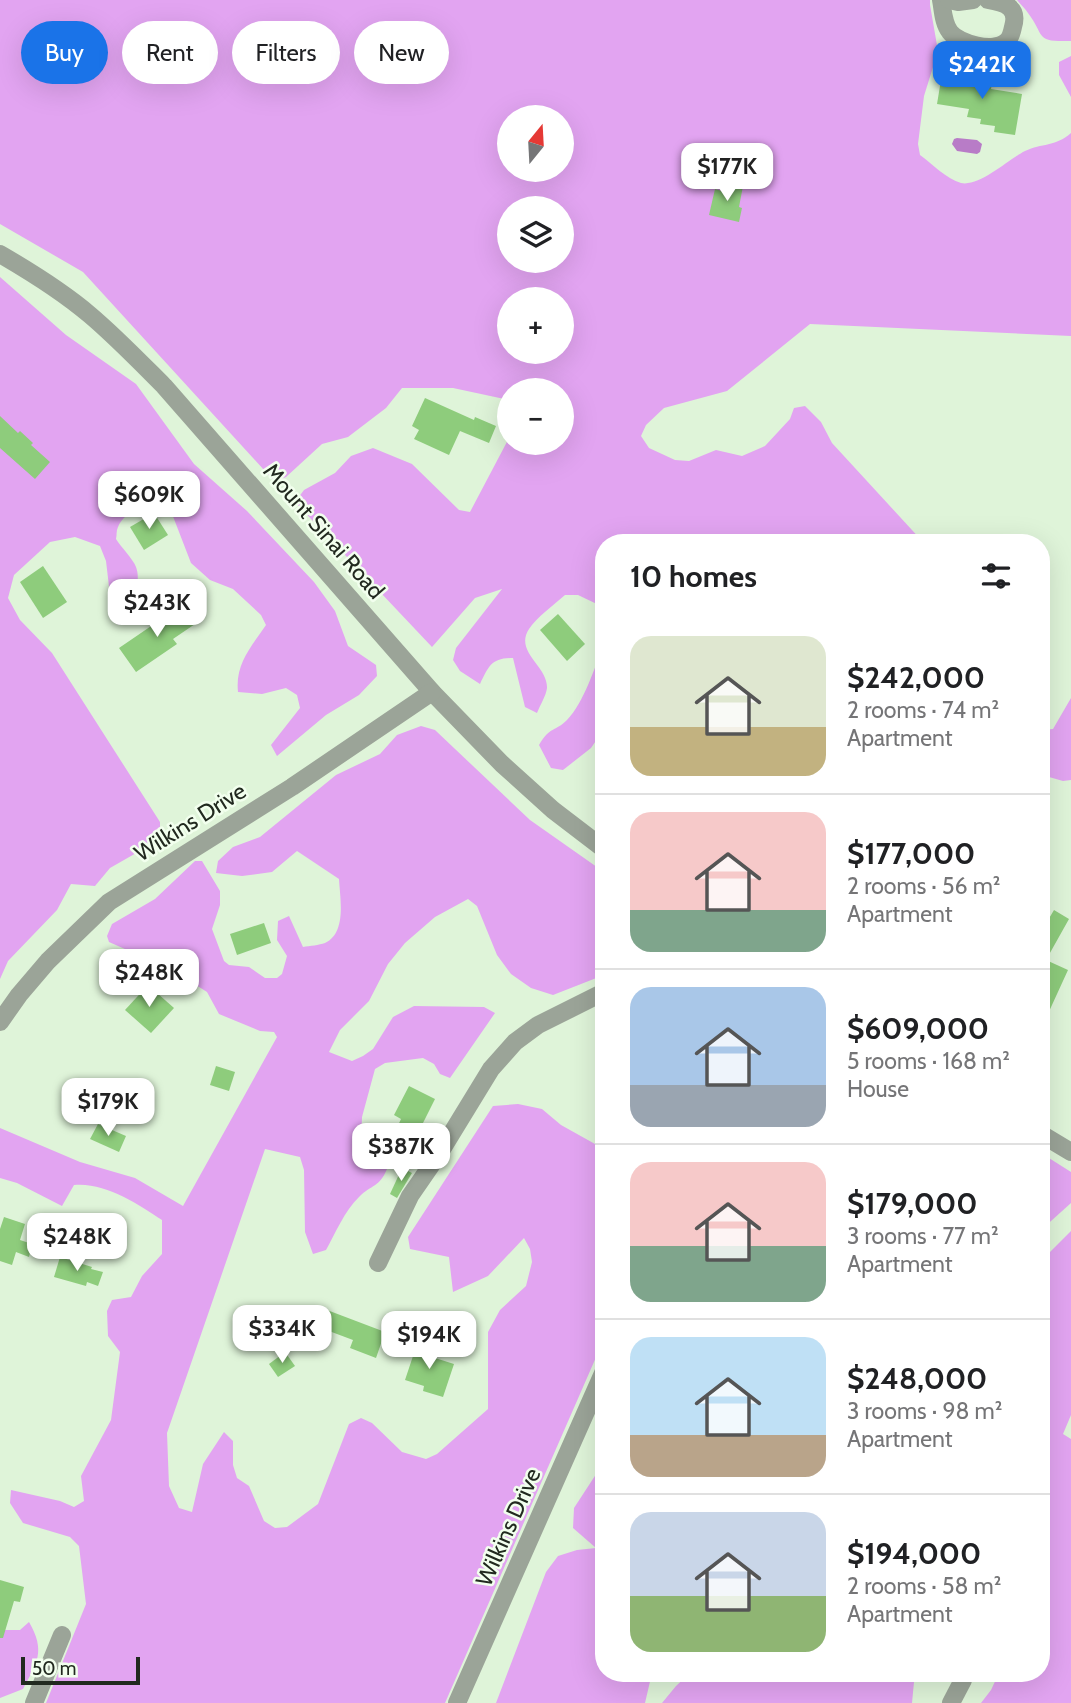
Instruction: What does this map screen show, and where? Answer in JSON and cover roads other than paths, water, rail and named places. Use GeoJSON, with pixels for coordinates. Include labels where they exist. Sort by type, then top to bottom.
{"type":"FeatureCollection","features":[{"type":"Feature","properties":{"kind":"street"},"geometry":{"type":"LineString","coordinates":[[940,0],[948,30],[958,40],[982,46],[999,46],[1008,41],[1015,16],[1010,7],[988,0]]}},
{"type":"Feature","properties":{"kind":"street"},"geometry":{"type":"LineString","coordinates":[[949,0],[973,0]]}},
{"type":"Feature","properties":{"kind":"street","name":"Mount Sinai Road"},"geometry":{"type":"LineString","coordinates":[[0,254],[47,283],[89,314],[156,378],[432,692],[502,764],[553,810],[595,842]]}},
{"type":"Feature","properties":{"kind":"street","name":"Wilkins Drive"},"geometry":{"type":"LineString","coordinates":[[0,1022],[48,961],[109,902],[292,788],[432,692]]}},
{"type":"Feature","properties":{"kind":"street"},"geometry":{"type":"LineString","coordinates":[[378,1263],[411,1196],[491,1069],[515,1042],[538,1025],[595,996]]}},
{"type":"Feature","properties":{"kind":"street"},"geometry":{"type":"LineString","coordinates":[[1050,1139],[1071,1152]]}},
{"type":"Feature","properties":{"kind":"street","name":"Wilkins Drive"},"geometry":{"type":"LineString","coordinates":[[457,1703],[595,1391]]}},
{"type":"Feature","properties":{"kind":"street"},"geometry":{"type":"LineString","coordinates":[[34,1703],[62,1635]]}},
{"type":"Feature","properties":{"kind":"street"},"geometry":{"type":"LineString","coordinates":[[951,1703],[962,1682]]}}]}
